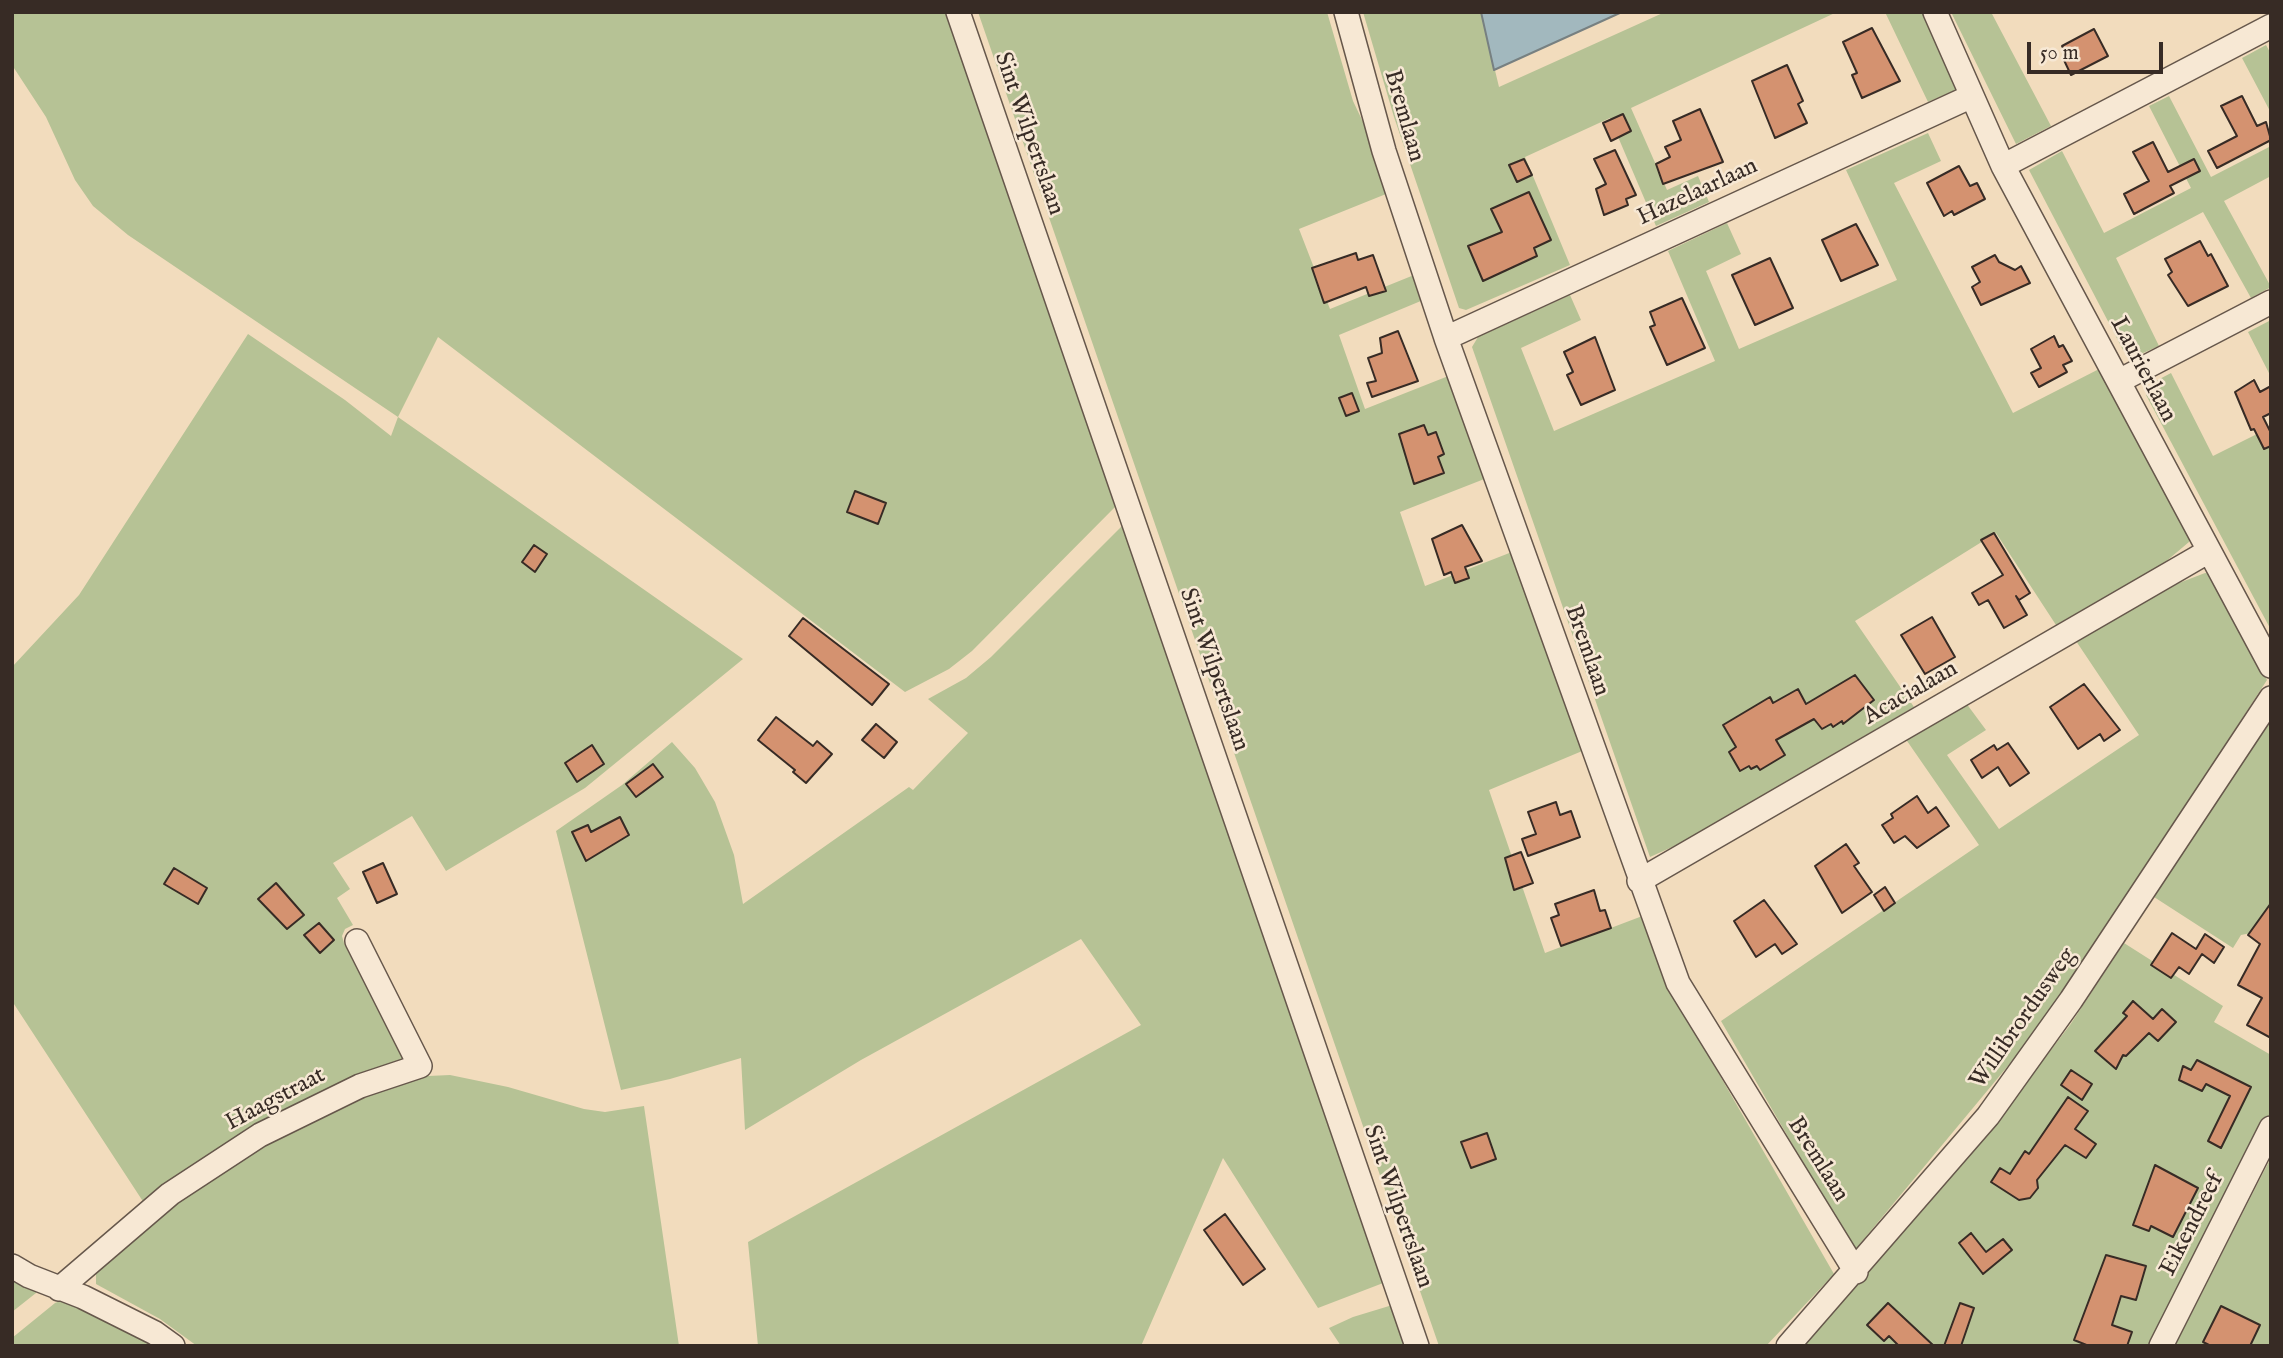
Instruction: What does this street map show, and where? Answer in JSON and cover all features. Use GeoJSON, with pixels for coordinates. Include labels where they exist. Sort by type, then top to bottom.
{"type":"FeatureCollection","features":[{"type":"Feature","properties":{"kind":"street","name":"Sint Wilpertslaan"},"geometry":{"type":"LineString","coordinates":[[958,12],[1418,1346]]}},
{"type":"Feature","properties":{"kind":"street","name":"Bremlaan"},"geometry":{"type":"LineString","coordinates":[[1346,12],[1384,151],[1446,338],[1639,881],[1678,983],[1856,1272]]}},
{"type":"Feature","properties":{"kind":"street","name":"Laurierlaan"},"geometry":{"type":"LineString","coordinates":[[1936,12],[2003,166],[2271,666]]}},
{"type":"Feature","properties":{"kind":"street"},"geometry":{"type":"LineString","coordinates":[[2003,166],[2271,26]]}},
{"type":"Feature","properties":{"kind":"street","name":"Hazelaarlaan"},"geometry":{"type":"LineString","coordinates":[[1446,338],[1972,96]]}},
{"type":"Feature","properties":{"kind":"street"},"geometry":{"type":"LineString","coordinates":[[2119,381],[2271,302]]}},
{"type":"Feature","properties":{"kind":"street","name":"Acacialaan"},"geometry":{"type":"LineString","coordinates":[[1639,881],[2209,551]]}},
{"type":"Feature","properties":{"kind":"street","name":"Willibrordusweg"},"geometry":{"type":"LineString","coordinates":[[1788,1346],[1856,1272],[1988,1116],[2071,1000],[2271,698]]}},
{"type":"Feature","properties":{"kind":"street","name":"Haagstraat"},"geometry":{"type":"LineString","coordinates":[[59,1289],[170,1194],[260,1135],[360,1086],[420,1066],[357,941]]}},
{"type":"Feature","properties":{"kind":"street","name":"Eikendreef"},"geometry":{"type":"LineString","coordinates":[[2161,1346],[2271,1128]]}},
{"type":"Feature","properties":{"kind":"street"},"geometry":{"type":"LineString","coordinates":[[12,1266],[107,1309],[173,1346]]}},
{"type":"Feature","properties":{"kind":"green space"},"geometry":{"type":"Polygon","coordinates":[[[12,12],[949,12],[1119,503],[972,651],[949,669],[905,692],[438,337],[398,417],[128,235],[93,206],[75,180],[46,117],[12,65],[12,12]]]}},
{"type":"Feature","properties":{"kind":"green space"},"geometry":{"type":"Polygon","coordinates":[[[978,12],[1327,12],[1353,101],[1382,162],[1391,192],[1299,229],[1330,309],[1419,273],[1428,298],[1339,335],[1365,409],[1456,373],[1492,476],[1400,512],[1425,586],[1517,550],[1587,749],[1489,790],[1545,953],[1645,915],[1673,994],[1834,1274],[1766,1346],[1439,1346],[978,12]]]}},
{"type":"Feature","properties":{"kind":"green space"},"geometry":{"type":"Polygon","coordinates":[[[1363,12],[1481,12],[1499,87],[1665,12],[1837,12],[1631,108],[1667,190],[1698,176],[1709,202],[1656,226],[1610,118],[1525,157],[1570,265],[1466,310],[1459,308],[1394,117],[1363,12]]]}},
{"type":"Feature","properties":{"kind":"green space"},"geometry":{"type":"Polygon","coordinates":[[[1885,12],[1924,12],[1960,88],[1928,102],[1885,12]]]}},
{"type":"Feature","properties":{"kind":"green space"},"geometry":{"type":"Polygon","coordinates":[[[1951,12],[1991,12],[2051,126],[2016,144],[1951,12]]]}},
{"type":"Feature","properties":{"kind":"green space"},"geometry":{"type":"Polygon","coordinates":[[[2266,45],[2271,54],[2271,113],[2242,58],[2266,45]]]}},
{"type":"Feature","properties":{"kind":"green space"},"geometry":{"type":"Polygon","coordinates":[[[2169,96],[2211,177],[2271,146],[2271,176],[2224,201],[2271,287],[2251,298],[2203,212],[2116,258],[2159,346],[2134,357],[2123,350],[2029,170],[2062,151],[2104,233],[2191,188],[2149,106],[2169,96]]]}},
{"type":"Feature","properties":{"kind":"green space"},"geometry":{"type":"Polygon","coordinates":[[[1928,133],[1941,161],[1894,183],[2013,413],[2103,367],[2191,534],[2189,542],[2164,563],[2056,625],[1996,533],[1855,621],[1914,707],[1681,843],[1650,857],[1472,347],[1478,337],[1570,295],[1581,320],[1521,348],[1554,431],[1715,361],[1668,251],[1727,223],[1741,254],[1706,271],[1739,349],[1897,280],[1846,170],[1928,133]]]}},
{"type":"Feature","properties":{"kind":"green space"},"geometry":{"type":"Polygon","coordinates":[[[2271,320],[2271,377],[2248,332],[2271,320]]]}},
{"type":"Feature","properties":{"kind":"green space"},"geometry":{"type":"Polygon","coordinates":[[[248,334],[345,400],[391,436],[398,417],[743,659],[585,788],[446,871],[412,816],[333,863],[350,889],[337,898],[353,925],[345,929],[342,936],[344,943],[404,1060],[317,1094],[244,1135],[144,1203],[12,1001],[12,667],[79,595],[248,334]]]}},
{"type":"Feature","properties":{"kind":"green space"},"geometry":{"type":"Polygon","coordinates":[[[2171,373],[2213,456],[2271,427],[2271,630],[2146,395],[2152,383],[2171,373]]]}},
{"type":"Feature","properties":{"kind":"green space"},"geometry":{"type":"Polygon","coordinates":[[[1126,522],[1391,1280],[1318,1308],[1223,1158],[1141,1346],[758,1346],[748,1242],[1141,1025],[1081,939],[861,1060],[745,1130],[741,1058],[621,1090],[556,831],[622,785],[672,742],[695,768],[715,802],[734,855],[743,904],[909,787],[913,790],[968,733],[928,699],[966,678],[991,657],[1126,522]]]}},
{"type":"Feature","properties":{"kind":"green space"},"geometry":{"type":"Polygon","coordinates":[[[2205,573],[2212,574],[2267,680],[2082,966],[2022,1049],[1854,1251],[1721,1021],[1979,845],[1905,738],[1966,703],[1986,730],[1947,755],[1999,829],[2139,735],[2076,641],[2179,583],[2205,573]]]}},
{"type":"Feature","properties":{"kind":"green space"},"geometry":{"type":"Polygon","coordinates":[[[2271,719],[2271,911],[2256,932],[2241,935],[2233,948],[2154,897],[2271,719]]]}},
{"type":"Feature","properties":{"kind":"green space"},"geometry":{"type":"Polygon","coordinates":[[[2124,943],[2223,1006],[2214,1022],[2271,1055],[2271,1111],[2153,1346],[1798,1346],[2014,1098],[2070,1025],[2124,943]]]}},
{"type":"Feature","properties":{"kind":"green space"},"geometry":{"type":"Polygon","coordinates":[[[450,1075],[508,1087],[584,1109],[605,1112],[644,1106],[679,1346],[197,1346],[160,1319],[96,1284],[96,1270],[169,1208],[289,1131],[407,1077],[450,1075]]]}},
{"type":"Feature","properties":{"kind":"green space"},"geometry":{"type":"Polygon","coordinates":[[[2271,1158],[2271,1346],[2175,1346],[2264,1171],[2271,1158]]]}},
{"type":"Feature","properties":{"kind":"green space"},"geometry":{"type":"Polygon","coordinates":[[[12,1274],[36,1287],[36,1293],[12,1312],[12,1274]]]}},
{"type":"Feature","properties":{"kind":"green space"},"geometry":{"type":"Polygon","coordinates":[[[63,1300],[88,1309],[158,1346],[12,1346],[12,1338],[55,1303],[63,1300]]]}},
{"type":"Feature","properties":{"kind":"green space"},"geometry":{"type":"Polygon","coordinates":[[[1399,1303],[1414,1346],[1341,1346],[1329,1328],[1353,1317],[1399,1303]]]}},
{"type":"Feature","properties":{"kind":"water"},"geometry":{"type":"Polygon","coordinates":[[[1481,12],[1622,12],[1494,70],[1481,12]]]}},
{"type":"Feature","properties":{"kind":"building"},"geometry":{"type":"Polygon","coordinates":[[[1872,28],[1900,81],[1862,98],[1852,75],[1857,73],[1843,42],[1872,28]]]}},
{"type":"Feature","properties":{"kind":"building"},"geometry":{"type":"Polygon","coordinates":[[[2094,29],[2108,56],[2071,75],[2063,58],[2067,55],[2062,46],[2094,29]]]}},
{"type":"Feature","properties":{"kind":"building"},"geometry":{"type":"Polygon","coordinates":[[[1787,65],[1803,101],[1798,104],[1807,123],[1775,138],[1752,81],[1787,65]]]}},
{"type":"Feature","properties":{"kind":"building"},"geometry":{"type":"Polygon","coordinates":[[[2242,96],[2257,126],[2266,122],[2271,140],[2217,168],[2208,151],[2237,136],[2221,106],[2242,96]]]}},
{"type":"Feature","properties":{"kind":"building"},"geometry":{"type":"Polygon","coordinates":[[[1700,109],[1723,162],[1663,184],[1656,164],[1670,157],[1665,147],[1681,140],[1673,121],[1700,109]]]}},
{"type":"Feature","properties":{"kind":"building"},"geometry":{"type":"Polygon","coordinates":[[[1623,114],[1631,131],[1611,141],[1603,123],[1623,114]]]}},
{"type":"Feature","properties":{"kind":"building"},"geometry":{"type":"Polygon","coordinates":[[[2153,142],[2168,172],[2194,159],[2200,171],[2170,186],[2174,193],[2134,214],[2124,194],[2149,181],[2133,152],[2153,142]]]}},
{"type":"Feature","properties":{"kind":"building"},"geometry":{"type":"Polygon","coordinates":[[[1615,150],[1636,195],[1626,199],[1628,205],[1604,215],[1596,189],[1606,184],[1594,159],[1615,150]]]}},
{"type":"Feature","properties":{"kind":"building"},"geometry":{"type":"Polygon","coordinates":[[[1524,159],[1532,175],[1517,182],[1509,165],[1524,159]]]}},
{"type":"Feature","properties":{"kind":"building"},"geometry":{"type":"Polygon","coordinates":[[[1959,166],[1970,186],[1977,183],[1985,199],[1954,215],[1952,211],[1944,216],[1927,183],[1959,166]]]}},
{"type":"Feature","properties":{"kind":"building"},"geometry":{"type":"Polygon","coordinates":[[[1529,192],[1551,240],[1534,248],[1537,256],[1483,281],[1468,246],[1502,232],[1491,209],[1529,192]]]}},
{"type":"Feature","properties":{"kind":"building"},"geometry":{"type":"Polygon","coordinates":[[[1856,224],[1878,265],[1841,281],[1822,240],[1856,224]]]}},
{"type":"Feature","properties":{"kind":"building"},"geometry":{"type":"Polygon","coordinates":[[[2200,241],[2208,256],[2211,254],[2228,286],[2188,306],[2168,275],[2172,272],[2165,259],[2200,241]]]}},
{"type":"Feature","properties":{"kind":"building"},"geometry":{"type":"Polygon","coordinates":[[[1356,253],[1358,260],[1373,255],[1386,291],[1369,296],[1366,287],[1324,303],[1312,268],[1356,253]]]}},
{"type":"Feature","properties":{"kind":"building"},"geometry":{"type":"Polygon","coordinates":[[[1995,255],[1999,262],[2015,270],[2021,266],[2030,283],[1981,305],[1972,287],[1980,282],[1972,267],[1995,255]]]}},
{"type":"Feature","properties":{"kind":"building"},"geometry":{"type":"Polygon","coordinates":[[[1770,258],[1793,308],[1755,325],[1732,275],[1770,258]]]}},
{"type":"Feature","properties":{"kind":"building"},"geometry":{"type":"Polygon","coordinates":[[[1682,298],[1705,348],[1667,365],[1650,327],[1655,325],[1650,312],[1682,298]]]}},
{"type":"Feature","properties":{"kind":"building"},"geometry":{"type":"Polygon","coordinates":[[[1398,331],[1418,381],[1372,397],[1367,383],[1376,381],[1368,358],[1382,353],[1380,338],[1398,331]]]}},
{"type":"Feature","properties":{"kind":"building"},"geometry":{"type":"Polygon","coordinates":[[[2054,336],[2059,347],[2063,345],[2072,361],[2063,365],[2067,372],[2039,387],[2031,373],[2041,368],[2031,349],[2054,336]]]}},
{"type":"Feature","properties":{"kind":"building"},"geometry":{"type":"Polygon","coordinates":[[[1595,337],[1615,390],[1581,405],[1567,375],[1573,372],[1564,352],[1595,337]]]}},
{"type":"Feature","properties":{"kind":"building"},"geometry":{"type":"Polygon","coordinates":[[[2254,380],[2260,392],[2271,386],[2271,413],[2263,417],[2271,433],[2271,446],[2264,449],[2254,429],[2251,430],[2235,392],[2254,380]]]}},
{"type":"Feature","properties":{"kind":"building"},"geometry":{"type":"Polygon","coordinates":[[[1352,393],[1359,411],[1346,416],[1339,398],[1352,393]]]}},
{"type":"Feature","properties":{"kind":"building"},"geometry":{"type":"Polygon","coordinates":[[[1424,425],[1428,435],[1436,432],[1444,454],[1438,457],[1444,473],[1414,484],[1399,434],[1424,425]]]}},
{"type":"Feature","properties":{"kind":"building"},"geometry":{"type":"Polygon","coordinates":[[[855,491],[886,503],[878,524],[847,512],[855,491]]]}},
{"type":"Feature","properties":{"kind":"building"},"geometry":{"type":"Polygon","coordinates":[[[1462,525],[1482,561],[1465,567],[1469,578],[1455,583],[1451,572],[1444,575],[1432,539],[1462,525]]]}},
{"type":"Feature","properties":{"kind":"building"},"geometry":{"type":"Polygon","coordinates":[[[1994,533],[2030,593],[2019,600],[2016,596],[2027,615],[2004,628],[1988,600],[1979,605],[1972,593],[2003,575],[1981,540],[1994,533]]]}},
{"type":"Feature","properties":{"kind":"building"},"geometry":{"type":"Polygon","coordinates":[[[534,545],[547,554],[535,572],[522,562],[534,545]]]}},
{"type":"Feature","properties":{"kind":"building"},"geometry":{"type":"Polygon","coordinates":[[[1932,617],[1955,657],[1925,674],[1901,635],[1932,617]]]}},
{"type":"Feature","properties":{"kind":"building"},"geometry":{"type":"Polygon","coordinates":[[[803,618],[889,684],[872,705],[789,636],[803,618]]]}},
{"type":"Feature","properties":{"kind":"building"},"geometry":{"type":"Polygon","coordinates":[[[1855,675],[1874,700],[1843,724],[1842,721],[1833,727],[1831,724],[1822,729],[1814,719],[1776,740],[1785,755],[1760,770],[1757,766],[1751,769],[1749,766],[1740,771],[1729,752],[1736,747],[1723,725],[1770,697],[1773,703],[1798,689],[1806,704],[1855,675]]]}},
{"type":"Feature","properties":{"kind":"building"},"geometry":{"type":"Polygon","coordinates":[[[2084,684],[2120,730],[2104,741],[2100,734],[2078,749],[2050,707],[2084,684]]]}},
{"type":"Feature","properties":{"kind":"building"},"geometry":{"type":"Polygon","coordinates":[[[776,717],[813,746],[817,741],[832,754],[806,783],[793,772],[795,770],[758,740],[776,717]]]}},
{"type":"Feature","properties":{"kind":"building"},"geometry":{"type":"Polygon","coordinates":[[[876,724],[897,742],[884,758],[862,740],[876,724]]]}},
{"type":"Feature","properties":{"kind":"building"},"geometry":{"type":"Polygon","coordinates":[[[2008,743],[2029,773],[2010,786],[1998,767],[1982,778],[1971,760],[1994,745],[1997,750],[2008,743]]]}},
{"type":"Feature","properties":{"kind":"building"},"geometry":{"type":"Polygon","coordinates":[[[592,745],[604,764],[577,782],[565,763],[592,745]]]}},
{"type":"Feature","properties":{"kind":"building"},"geometry":{"type":"Polygon","coordinates":[[[653,764],[663,777],[636,797],[626,784],[653,764]]]}},
{"type":"Feature","properties":{"kind":"building"},"geometry":{"type":"Polygon","coordinates":[[[1917,796],[1928,813],[1936,807],[1949,826],[1917,848],[1905,836],[1894,843],[1882,825],[1893,818],[1891,814],[1917,796]]]}},
{"type":"Feature","properties":{"kind":"building"},"geometry":{"type":"Polygon","coordinates":[[[1556,802],[1560,815],[1571,811],[1580,837],[1528,856],[1522,839],[1536,834],[1528,812],[1556,802]]]}},
{"type":"Feature","properties":{"kind":"building"},"geometry":{"type":"Polygon","coordinates":[[[620,817],[629,835],[586,861],[572,832],[588,825],[591,832],[620,817]]]}},
{"type":"Feature","properties":{"kind":"building"},"geometry":{"type":"Polygon","coordinates":[[[1846,844],[1859,863],[1854,866],[1872,892],[1842,913],[1815,866],[1846,844]]]}},
{"type":"Feature","properties":{"kind":"building"},"geometry":{"type":"Polygon","coordinates":[[[1521,852],[1533,883],[1514,890],[1505,858],[1521,852]]]}},
{"type":"Feature","properties":{"kind":"building"},"geometry":{"type":"Polygon","coordinates":[[[383,863],[397,894],[377,903],[363,872],[383,863]]]}},
{"type":"Feature","properties":{"kind":"building"},"geometry":{"type":"Polygon","coordinates":[[[174,868],[207,888],[198,904],[164,884],[174,868]]]}},
{"type":"Feature","properties":{"kind":"building"},"geometry":{"type":"Polygon","coordinates":[[[276,883],[304,915],[287,929],[258,899],[276,883]]]}},
{"type":"Feature","properties":{"kind":"building"},"geometry":{"type":"Polygon","coordinates":[[[1885,887],[1895,903],[1884,911],[1874,895],[1885,887]]]}},
{"type":"Feature","properties":{"kind":"building"},"geometry":{"type":"Polygon","coordinates":[[[1594,890],[1600,911],[1605,910],[1611,928],[1561,946],[1551,918],[1559,915],[1555,904],[1594,890]]]}},
{"type":"Feature","properties":{"kind":"building"},"geometry":{"type":"Polygon","coordinates":[[[1764,900],[1797,944],[1782,954],[1775,944],[1756,957],[1734,921],[1764,900]]]}},
{"type":"Feature","properties":{"kind":"building"},"geometry":{"type":"Polygon","coordinates":[[[2271,903],[2271,1038],[2247,1025],[2262,998],[2238,985],[2260,944],[2248,935],[2271,903]]]}},
{"type":"Feature","properties":{"kind":"building"},"geometry":{"type":"Polygon","coordinates":[[[319,923],[334,940],[320,953],[304,935],[319,923]]]}},
{"type":"Feature","properties":{"kind":"building"},"geometry":{"type":"Polygon","coordinates":[[[2172,933],[2196,949],[2205,934],[2224,947],[2214,963],[2202,954],[2189,974],[2179,967],[2171,978],[2151,965],[2172,933]]]}},
{"type":"Feature","properties":{"kind":"building"},"geometry":{"type":"Polygon","coordinates":[[[2133,1001],[2153,1019],[2162,1009],[2176,1022],[2158,1041],[2149,1033],[2126,1056],[2123,1055],[2116,1069],[2095,1051],[2127,1016],[2123,1013],[2133,1001]]]}},
{"type":"Feature","properties":{"kind":"building"},"geometry":{"type":"Polygon","coordinates":[[[2197,1060],[2251,1087],[2221,1148],[2208,1141],[2230,1096],[2206,1084],[2202,1091],[2179,1080],[2183,1066],[2191,1070],[2197,1060]]]}},
{"type":"Feature","properties":{"kind":"building"},"geometry":{"type":"Polygon","coordinates":[[[2071,1070],[2092,1084],[2082,1100],[2061,1085],[2071,1070]]]}},
{"type":"Feature","properties":{"kind":"building"},"geometry":{"type":"Polygon","coordinates":[[[2068,1097],[2088,1111],[2075,1129],[2096,1144],[2086,1158],[2065,1145],[2037,1180],[2038,1188],[2030,1198],[2019,1200],[1991,1182],[2000,1168],[2010,1174],[2025,1151],[2029,1154],[2068,1097]]]}},
{"type":"Feature","properties":{"kind":"building"},"geometry":{"type":"Polygon","coordinates":[[[1487,1133],[1496,1159],[1471,1168],[1461,1142],[1487,1133]]]}},
{"type":"Feature","properties":{"kind":"building"},"geometry":{"type":"Polygon","coordinates":[[[2155,1165],[2198,1188],[2173,1237],[2151,1226],[2149,1231],[2133,1225],[2155,1165]]]}},
{"type":"Feature","properties":{"kind":"building"},"geometry":{"type":"Polygon","coordinates":[[[1225,1214],[1265,1269],[1243,1285],[1204,1230],[1225,1214]]]}},
{"type":"Feature","properties":{"kind":"building"},"geometry":{"type":"Polygon","coordinates":[[[1971,1233],[1986,1252],[2003,1239],[2012,1250],[1983,1274],[1959,1243],[1971,1233]]]}},
{"type":"Feature","properties":{"kind":"building"},"geometry":{"type":"Polygon","coordinates":[[[2106,1255],[2146,1266],[2136,1300],[2121,1296],[2112,1325],[2132,1332],[2127,1346],[2089,1346],[2074,1340],[2106,1255]]]}},
{"type":"Feature","properties":{"kind":"building"},"geometry":{"type":"Polygon","coordinates":[[[1888,1303],[1934,1346],[1899,1346],[1889,1336],[1884,1341],[1867,1325],[1888,1303]]]}},
{"type":"Feature","properties":{"kind":"building"},"geometry":{"type":"Polygon","coordinates":[[[1960,1303],[1974,1308],[1961,1346],[1944,1346],[1960,1303]]]}},
{"type":"Feature","properties":{"kind":"building"},"geometry":{"type":"Polygon","coordinates":[[[2221,1306],[2260,1325],[2250,1346],[2211,1346],[2203,1342],[2221,1306]]]}}]}
